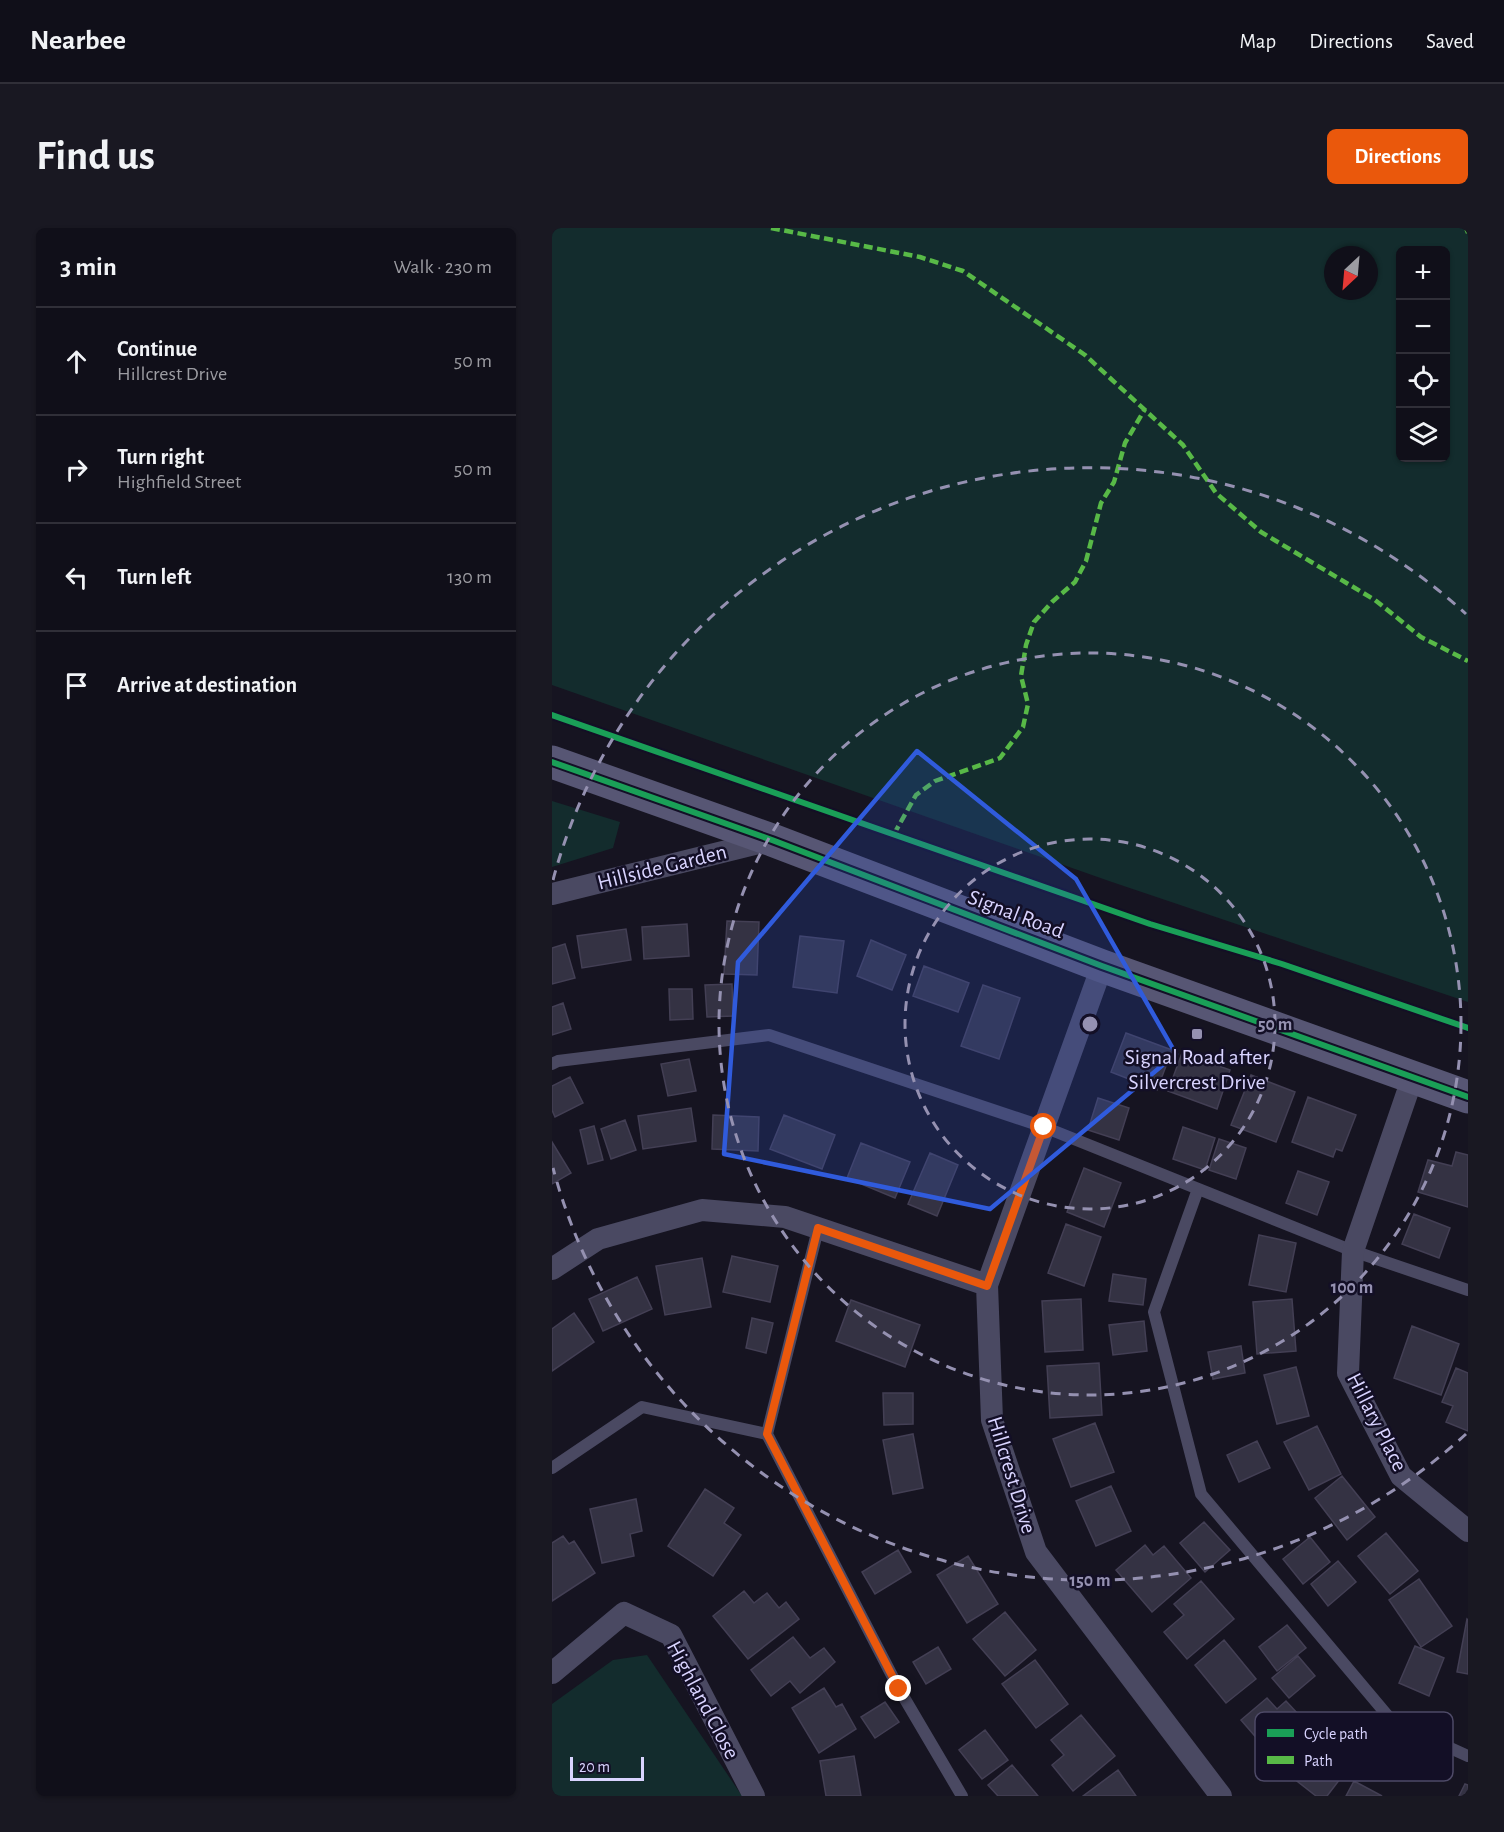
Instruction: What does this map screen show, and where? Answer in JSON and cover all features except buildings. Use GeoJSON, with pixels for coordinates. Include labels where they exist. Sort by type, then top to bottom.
{"type":"FeatureCollection","features":[{"type":"Feature","properties":{"kind":"street","name":"Signal Road"},"geometry":{"type":"LineString","coordinates":[[552,762],[772,840],[1102,966],[1412,1079],[1468,1097]]}},
{"type":"Feature","properties":{"kind":"street","name":"Hillside Garden"},"geometry":{"type":"LineString","coordinates":[[552,894],[772,840]]}},
{"type":"Feature","properties":{"kind":"street","name":"Hillcrest Drive"},"geometry":{"type":"LineString","coordinates":[[1102,966],[987,1286],[992,1420],[1036,1552],[1221,1796]]}},
{"type":"Feature","properties":{"kind":"street","name":"Hillary Place"},"geometry":{"type":"LineString","coordinates":[[1412,1079],[1353,1251],[1348,1372],[1401,1476],[1468,1531]]}},
{"type":"Feature","properties":{"kind":"street"},"geometry":{"type":"LineString","coordinates":[[552,1269],[598,1239],[702,1210],[785,1217],[987,1286]]}},
{"type":"Feature","properties":{"kind":"street","name":"Highland Close"},"geometry":{"type":"LineString","coordinates":[[552,1673],[624,1613],[671,1635],[754,1796]]}},
{"type":"Feature","properties":{"kind":"lane"},"geometry":{"type":"LineString","coordinates":[[552,1064],[558,1060],[769,1035],[1044,1127],[1353,1251],[1468,1290]]}},
{"type":"Feature","properties":{"kind":"lane"},"geometry":{"type":"LineString","coordinates":[[1198,1189],[1154,1312],[1201,1494],[1385,1712]]}},
{"type":"Feature","properties":{"kind":"lane"},"geometry":{"type":"LineString","coordinates":[[818,1228],[767,1434],[899,1689],[959,1795]]}},
{"type":"Feature","properties":{"kind":"lane"},"geometry":{"type":"LineString","coordinates":[[552,1468],[642,1407],[767,1434]]}},
{"type":"Feature","properties":{"kind":"lane"},"geometry":{"type":"LineString","coordinates":[[1453,1749],[1468,1756]]}},
{"type":"Feature","properties":{"kind":"highlighted area"},"geometry":{"type":"Polygon","coordinates":[[[917,751],[1076,879],[1176,1054],[990,1209],[724,1154],[738,962],[917,751]]]}},
{"type":"Feature","properties":{"kind":"green space"},"geometry":{"type":"Polygon","coordinates":[[[552,228],[1468,228],[1468,1002],[1109,881],[552,685],[552,228]]]}},
{"type":"Feature","properties":{"kind":"green space"},"geometry":{"type":"Polygon","coordinates":[[[552,801],[620,822],[613,848],[552,867],[552,801]]]}},
{"type":"Feature","properties":{"kind":"green space"},"geometry":{"type":"Polygon","coordinates":[[[647,1655],[742,1796],[552,1796],[552,1704],[613,1660],[647,1655]]]}},
{"type":"Feature","properties":{"kind":"marked path"},"geometry":{"type":"LineString","coordinates":[[771,228],[920,257],[963,271],[1085,355],[1183,445],[1216,493],[1261,532],[1375,600],[1421,637],[1468,661]]}},
{"type":"Feature","properties":{"kind":"marked path"},"geometry":{"type":"LineString","coordinates":[[1466,228],[1468,233]]}},
{"type":"Feature","properties":{"kind":"marked path"},"geometry":{"type":"LineString","coordinates":[[894,834],[916,795],[935,781],[1000,758],[1023,727],[1028,704],[1021,676],[1026,645],[1034,622],[1075,582],[1086,561],[1101,503],[1114,482],[1125,443],[1145,409]]}},
{"type":"Feature","properties":{"kind":"cycle path"},"geometry":{"type":"LineString","coordinates":[[552,715],[1150,924],[1282,964],[1468,1028]]}},
{"type":"Feature","properties":{"kind":"cycle path"},"geometry":{"type":"LineString","coordinates":[[552,762],[772,840],[1102,966],[1468,1097]]}},
{"type":"Feature","properties":{"kind":"place","name":"Signal Road after Silvercrest Drive"},"geometry":{"type":"Point","coordinates":[1197,1034]}},
{"type":"Feature","properties":{"kind":"route"},"geometry":{"type":"LineString","coordinates":[[899,1689],[767,1434],[818,1228],[987,1286],[1044,1127]]}}]}
